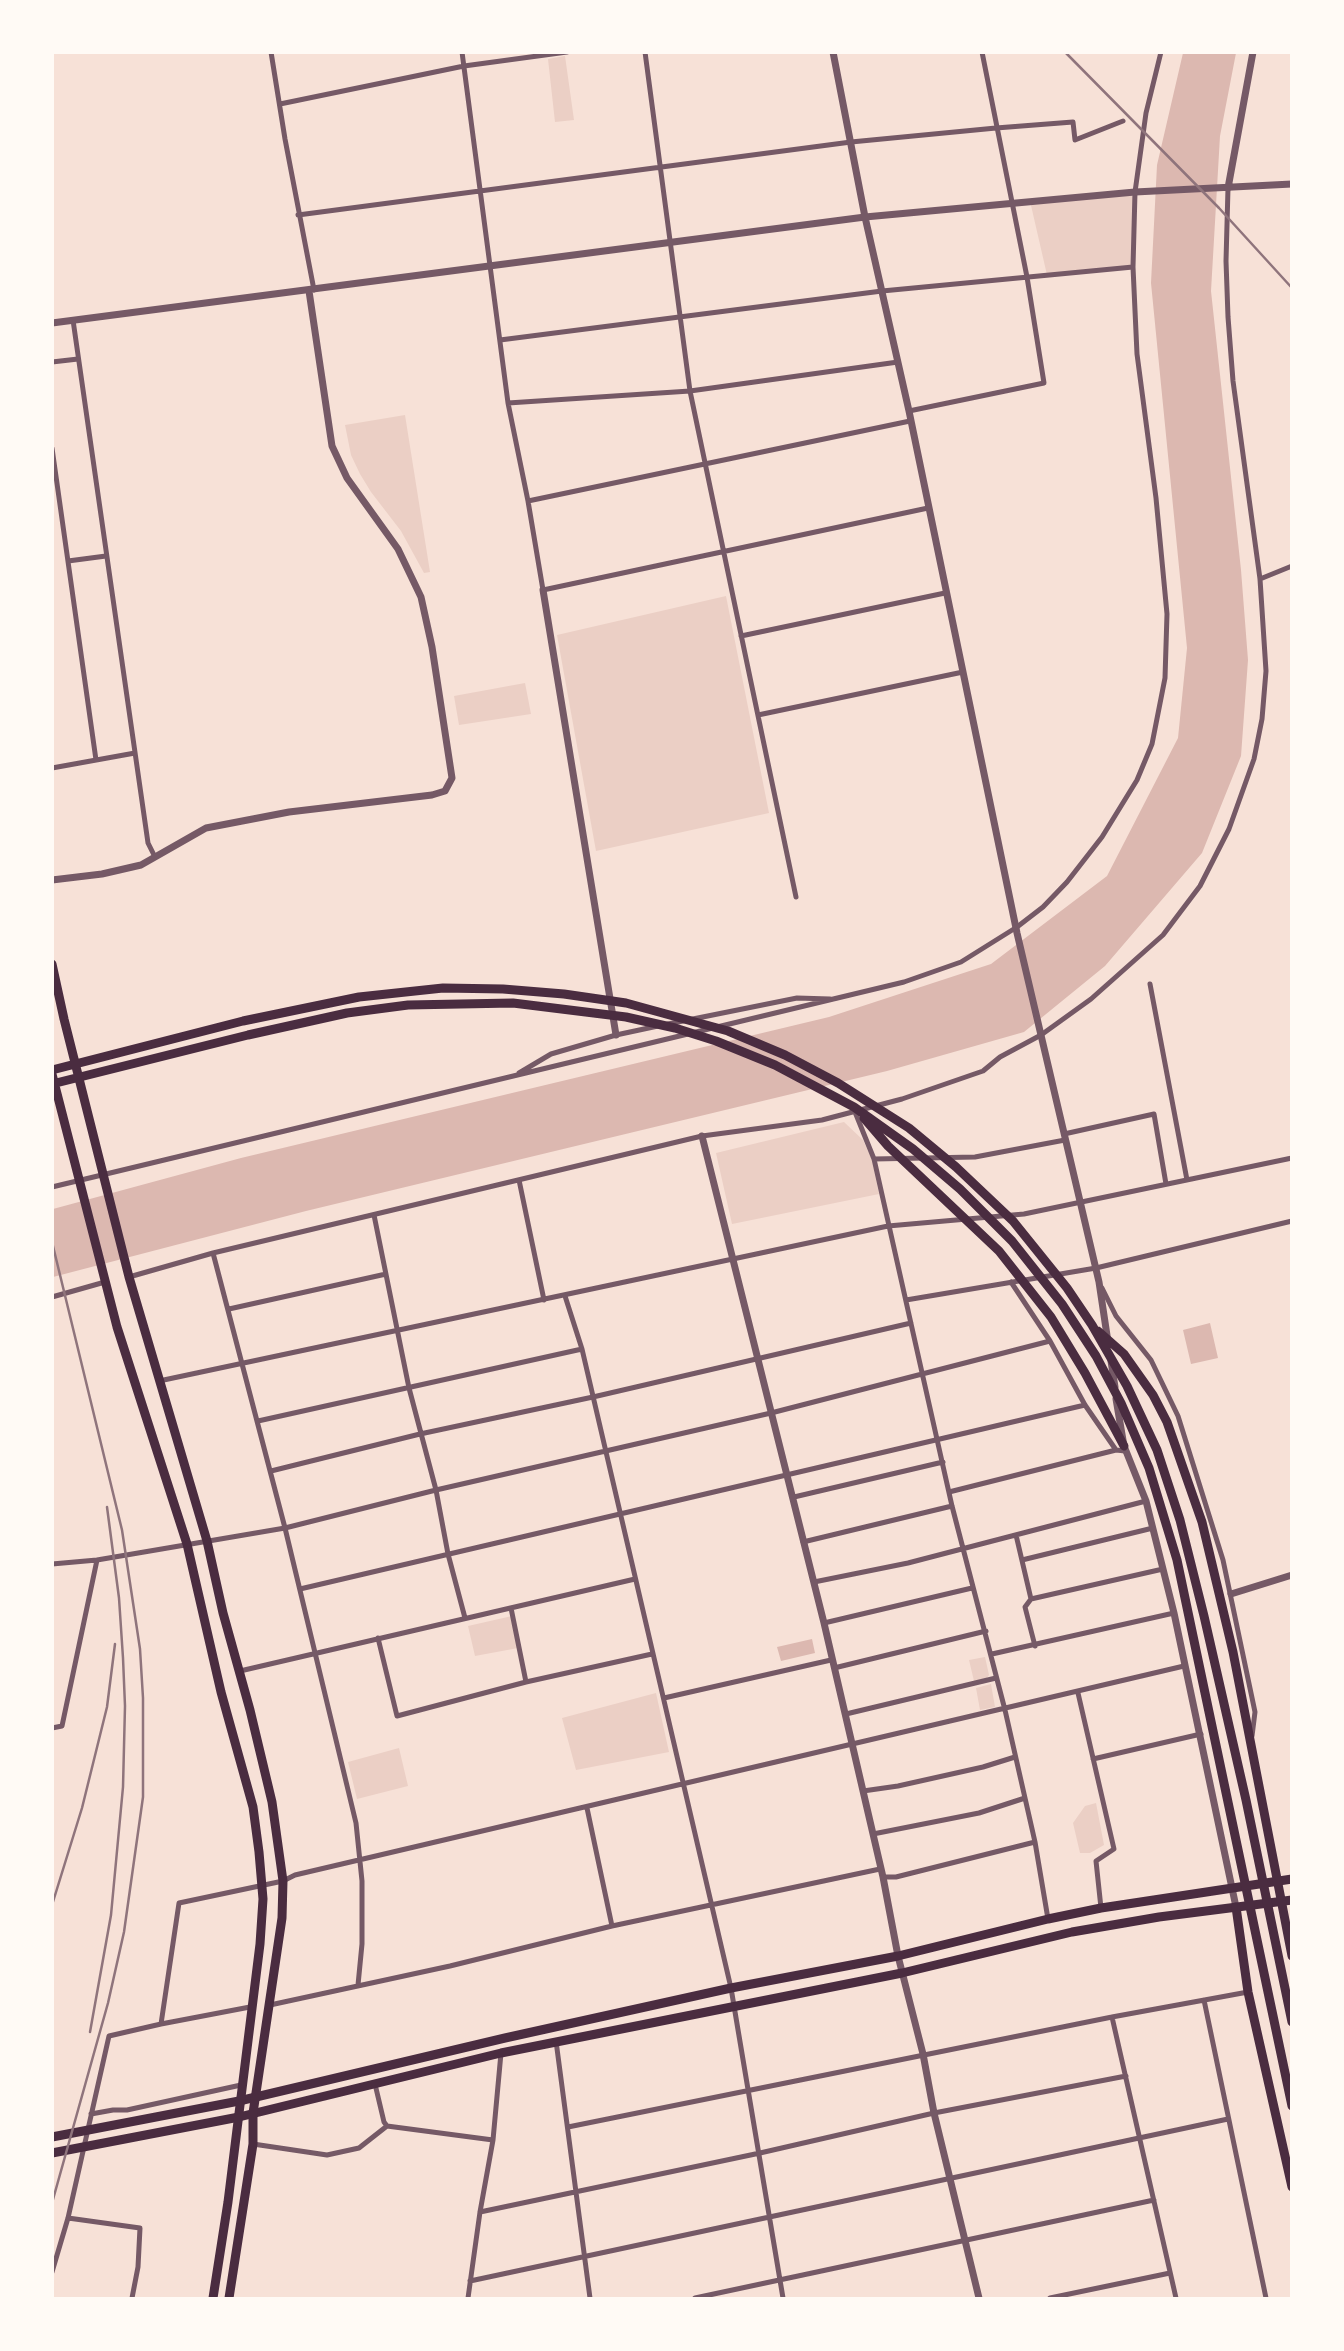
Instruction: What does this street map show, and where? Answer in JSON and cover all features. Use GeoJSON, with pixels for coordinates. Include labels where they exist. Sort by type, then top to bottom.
{"type":"FeatureCollection","features":[{"type":"Feature","properties":{"kind":"main road"},"geometry":{"type":"LineString","coordinates":[[52,964],[128,1274],[208,1541],[223,1613],[272,1802],[283,1881],[282,1918],[253,2113],[253,2144],[229,2298]]}},
{"type":"Feature","properties":{"kind":"main road"},"geometry":{"type":"LineString","coordinates":[[213,2298],[260,1944],[263,1899],[253,1807],[221,1692],[187,1544],[146,1423],[104,1279],[52,1072],[243,1021],[359,996],[400,991],[503,989],[626,1003],[673,1014],[728,1031],[785,1055],[838,1083],[909,1128],[956,1167],[1013,1221],[1067,1288],[1092,1325],[1127,1386],[1157,1450],[1181,1520],[1246,1800],[1292,2022]]}},
{"type":"Feature","properties":{"kind":"main road"},"geometry":{"type":"LineString","coordinates":[[52,1084],[347,1013],[408,1004],[513,1003],[585,1011],[675,1028],[716,1041],[775,1065],[854,1110],[913,1149],[960,1189],[1012,1241],[1062,1304],[1096,1356],[1121,1403],[1149,1468],[1177,1560],[1292,2106]]}},
{"type":"Feature","properties":{"kind":"main road"},"geometry":{"type":"LineString","coordinates":[[854,1110],[888,1146],[999,1251],[1051,1317],[1085,1374],[1122,1449]]}},
{"type":"Feature","properties":{"kind":"main road"},"geometry":{"type":"LineString","coordinates":[[1092,1325],[1124,1354],[1153,1395],[1167,1422],[1202,1521],[1233,1652],[1292,1956]]}},
{"type":"Feature","properties":{"kind":"main road"},"geometry":{"type":"LineString","coordinates":[[52,2137],[239,2101],[731,1988],[898,1956],[1048,1919],[1101,1908],[1292,1879]]}},
{"type":"Feature","properties":{"kind":"main road"},"geometry":{"type":"LineString","coordinates":[[52,2153],[239,2117],[501,2053],[902,1973],[1072,1932],[1158,1917],[1292,1900]]}},
{"type":"Feature","properties":{"kind":"main road"},"geometry":{"type":"LineString","coordinates":[[1236,1907],[1248,1992],[1292,2187]]}},
{"type":"Feature","properties":{"kind":"street"},"geometry":{"type":"LineString","coordinates":[[52,880],[102,874],[141,864],[206,828],[289,812],[432,795],[445,791],[452,778],[432,647],[421,597],[398,549],[347,478],[332,446],[311,291],[271,52]]}},
{"type":"Feature","properties":{"kind":"street"},"geometry":{"type":"LineString","coordinates":[[462,52],[508,403],[528,501],[616,1035]]}},
{"type":"Feature","properties":{"kind":"street"},"geometry":{"type":"LineString","coordinates":[[280,104],[464,65],[566,52]]}},
{"type":"Feature","properties":{"kind":"street"},"geometry":{"type":"LineString","coordinates":[[645,52],[690,391],[796,897]]}},
{"type":"Feature","properties":{"kind":"street"},"geometry":{"type":"LineString","coordinates":[[833,52],[865,217],[909,411],[1017,930],[1099,1282],[1122,1449]]}},
{"type":"Feature","properties":{"kind":"street"},"geometry":{"type":"LineString","coordinates":[[909,411],[1044,383],[1027,277],[982,52]]}},
{"type":"Feature","properties":{"kind":"street"},"geometry":{"type":"LineString","coordinates":[[52,1187],[904,982],[961,962],[1017,930],[1043,907],[1067,882],[1102,837],[1137,780],[1152,744],[1166,678],[1167,614],[1138,354],[1133,267],[1146,113],[1161,52]]}},
{"type":"Feature","properties":{"kind":"street"},"geometry":{"type":"LineString","coordinates":[[128,1274],[702,1136],[822,1120],[902,1099],[983,1071],[1000,1057],[1091,999],[1163,935],[1200,886],[1229,829],[1254,759],[1262,719],[1266,671],[1260,579],[1233,382],[1226,275],[1225,188],[1253,52]]}},
{"type":"Feature","properties":{"kind":"street"},"geometry":{"type":"LineString","coordinates":[[298,215],[851,142],[996,128],[1073,121],[1075,140],[1123,121]]}},
{"type":"Feature","properties":{"kind":"street"},"geometry":{"type":"LineString","coordinates":[[52,323],[865,217],[1138,192],[1292,184]]}},
{"type":"Feature","properties":{"kind":"street"},"geometry":{"type":"LineString","coordinates":[[500,340],[882,291],[1133,267]]}},
{"type":"Feature","properties":{"kind":"street"},"geometry":{"type":"LineString","coordinates":[[73,320],[148,843],[155,858]]}},
{"type":"Feature","properties":{"kind":"street"},"geometry":{"type":"LineString","coordinates":[[52,362],[78,359]]}},
{"type":"Feature","properties":{"kind":"street"},"geometry":{"type":"LineString","coordinates":[[508,403],[690,391],[898,362]]}},
{"type":"Feature","properties":{"kind":"street"},"geometry":{"type":"LineString","coordinates":[[528,501],[910,421]]}},
{"type":"Feature","properties":{"kind":"street"},"geometry":{"type":"LineString","coordinates":[[52,448],[96,760]]}},
{"type":"Feature","properties":{"kind":"street"},"geometry":{"type":"LineString","coordinates":[[542,590],[928,508]]}},
{"type":"Feature","properties":{"kind":"street"},"geometry":{"type":"LineString","coordinates":[[68,561],[106,556]]}},
{"type":"Feature","properties":{"kind":"street"},"geometry":{"type":"LineString","coordinates":[[1260,579],[1292,566]]}},
{"type":"Feature","properties":{"kind":"street"},"geometry":{"type":"LineString","coordinates":[[741,636],[945,593]]}},
{"type":"Feature","properties":{"kind":"street"},"geometry":{"type":"LineString","coordinates":[[758,715],[963,672]]}},
{"type":"Feature","properties":{"kind":"street"},"geometry":{"type":"LineString","coordinates":[[52,768],[135,753]]}},
{"type":"Feature","properties":{"kind":"street"},"geometry":{"type":"LineString","coordinates":[[1150,984],[1187,1180]]}},
{"type":"Feature","properties":{"kind":"street"},"geometry":{"type":"LineString","coordinates":[[514,1076],[551,1055],[616,1035],[797,998],[840,999]]}},
{"type":"Feature","properties":{"kind":"street"},"geometry":{"type":"LineString","coordinates":[[854,1110],[874,1158],[952,1506],[1005,1710],[1035,1842],[1048,1919]]}},
{"type":"Feature","properties":{"kind":"street"},"geometry":{"type":"LineString","coordinates":[[874,1158],[975,1157],[1154,1114],[1166,1184]]}},
{"type":"Feature","properties":{"kind":"street"},"geometry":{"type":"LineString","coordinates":[[702,1136],[846,1714],[898,1956],[979,2298]]}},
{"type":"Feature","properties":{"kind":"street"},"geometry":{"type":"LineString","coordinates":[[159,1381],[888,1226],[1024,1214],[1292,1158]]}},
{"type":"Feature","properties":{"kind":"street"},"geometry":{"type":"LineString","coordinates":[[519,1180],[544,1300]]}},
{"type":"Feature","properties":{"kind":"street"},"geometry":{"type":"LineString","coordinates":[[374,1215],[409,1388],[436,1490],[448,1554],[465,1618]]}},
{"type":"Feature","properties":{"kind":"street"},"geometry":{"type":"LineString","coordinates":[[906,1300],[1096,1268],[1292,1222]]}},
{"type":"Feature","properties":{"kind":"street"},"geometry":{"type":"LineString","coordinates":[[213,1253],[271,1471],[356,1823],[360,1861],[362,1944],[358,1985]]}},
{"type":"Feature","properties":{"kind":"street"},"geometry":{"type":"LineString","coordinates":[[229,1309],[386,1274]]}},
{"type":"Feature","properties":{"kind":"street"},"geometry":{"type":"LineString","coordinates":[[52,1297],[104,1279]]}},
{"type":"Feature","properties":{"kind":"street"},"geometry":{"type":"LineString","coordinates":[[1011,1282],[1050,1341],[1085,1405],[1122,1449],[1146,1501],[1201,1734],[1236,1907]]}},
{"type":"Feature","properties":{"kind":"street"},"geometry":{"type":"LineString","coordinates":[[1099,1282],[1116,1317],[1151,1360],[1178,1416],[1231,1594],[1255,1712],[1250,1748]]}},
{"type":"Feature","properties":{"kind":"street"},"geometry":{"type":"LineString","coordinates":[[565,1296],[582,1349],[731,1988],[783,2298]]}},
{"type":"Feature","properties":{"kind":"street"},"geometry":{"type":"LineString","coordinates":[[271,1471],[420,1434],[911,1323]]}},
{"type":"Feature","properties":{"kind":"street"},"geometry":{"type":"LineString","coordinates":[[52,1564],[97,1560],[285,1528],[436,1490],[771,1413],[1050,1341]]}},
{"type":"Feature","properties":{"kind":"street"},"geometry":{"type":"LineString","coordinates":[[258,1420],[582,1349]]}},
{"type":"Feature","properties":{"kind":"street"},"geometry":{"type":"LineString","coordinates":[[300,1589],[1085,1405]]}},
{"type":"Feature","properties":{"kind":"street"},"geometry":{"type":"LineString","coordinates":[[949,1492],[1122,1449]]}},
{"type":"Feature","properties":{"kind":"street"},"geometry":{"type":"LineString","coordinates":[[794,1497],[943,1462]]}},
{"type":"Feature","properties":{"kind":"street"},"geometry":{"type":"LineString","coordinates":[[814,1582],[964,1549],[1146,1501]]}},
{"type":"Feature","properties":{"kind":"street"},"geometry":{"type":"LineString","coordinates":[[803,1542],[952,1506]]}},
{"type":"Feature","properties":{"kind":"street"},"geometry":{"type":"LineString","coordinates":[[1022,1560],[1153,1528]]}},
{"type":"Feature","properties":{"kind":"street"},"geometry":{"type":"LineString","coordinates":[[1016,1535],[1031,1599]]}},
{"type":"Feature","properties":{"kind":"street"},"geometry":{"type":"LineString","coordinates":[[52,1728],[62,1726],[97,1560]]}},
{"type":"Feature","properties":{"kind":"street"},"geometry":{"type":"LineString","coordinates":[[1035,1646],[1025,1607],[1031,1599],[1163,1569]]}},
{"type":"Feature","properties":{"kind":"street"},"geometry":{"type":"LineString","coordinates":[[1231,1594],[1292,1576]]}},
{"type":"Feature","properties":{"kind":"street"},"geometry":{"type":"LineString","coordinates":[[240,1671],[635,1579]]}},
{"type":"Feature","properties":{"kind":"street"},"geometry":{"type":"LineString","coordinates":[[824,1623],[972,1588]]}},
{"type":"Feature","properties":{"kind":"street"},"geometry":{"type":"LineString","coordinates":[[511,1608],[526,1682]]}},
{"type":"Feature","properties":{"kind":"street"},"geometry":{"type":"LineString","coordinates":[[992,1654],[1174,1613]]}},
{"type":"Feature","properties":{"kind":"street"},"geometry":{"type":"LineString","coordinates":[[664,1698],[986,1632]]}},
{"type":"Feature","properties":{"kind":"street"},"geometry":{"type":"LineString","coordinates":[[378,1638],[397,1716],[526,1682],[652,1654]]}},
{"type":"Feature","properties":{"kind":"street"},"geometry":{"type":"LineString","coordinates":[[161,2024],[179,1903],[283,1881],[296,1875],[1184,1667]]}},
{"type":"Feature","properties":{"kind":"street"},"geometry":{"type":"LineString","coordinates":[[846,1714],[996,1678]]}},
{"type":"Feature","properties":{"kind":"street"},"geometry":{"type":"LineString","coordinates":[[1078,1693],[1114,1849],[1096,1861],[1101,1908]]}},
{"type":"Feature","properties":{"kind":"street"},"geometry":{"type":"LineString","coordinates":[[1093,1759],[1201,1734]]}},
{"type":"Feature","properties":{"kind":"street"},"geometry":{"type":"LineString","coordinates":[[863,1791],[983,1767],[1015,1757]]}},
{"type":"Feature","properties":{"kind":"street"},"geometry":{"type":"LineString","coordinates":[[873,1834],[979,1813],[1025,1798]]}},
{"type":"Feature","properties":{"kind":"street"},"geometry":{"type":"LineString","coordinates":[[587,1808],[612,1926]]}},
{"type":"Feature","properties":{"kind":"street"},"geometry":{"type":"LineString","coordinates":[[270,2005],[450,1966],[612,1926],[882,1873],[896,1877],[1035,1842]]}},
{"type":"Feature","properties":{"kind":"street"},"geometry":{"type":"LineString","coordinates":[[568,2127],[749,2092],[923,2054],[1248,1992]]}},
{"type":"Feature","properties":{"kind":"street"},"geometry":{"type":"LineString","coordinates":[[1204,2000],[1266,2298]]}},
{"type":"Feature","properties":{"kind":"street"},"geometry":{"type":"LineString","coordinates":[[52,2272],[68,2218],[109,2036],[250,2007]]}},
{"type":"Feature","properties":{"kind":"street"},"geometry":{"type":"LineString","coordinates":[[1112,2017],[1176,2298]]}},
{"type":"Feature","properties":{"kind":"street"},"geometry":{"type":"LineString","coordinates":[[556,2041],[590,2298]]}},
{"type":"Feature","properties":{"kind":"street"},"geometry":{"type":"LineString","coordinates":[[468,2298],[493,2140],[501,2053]]}},
{"type":"Feature","properties":{"kind":"street"},"geometry":{"type":"LineString","coordinates":[[480,2212],[934,2113],[1126,2076]]}},
{"type":"Feature","properties":{"kind":"street"},"geometry":{"type":"LineString","coordinates":[[375,2084],[383,2122],[387,2126],[493,2140]]}},
{"type":"Feature","properties":{"kind":"street"},"geometry":{"type":"LineString","coordinates":[[91,2114],[127,2110],[241,2085]]}},
{"type":"Feature","properties":{"kind":"street"},"geometry":{"type":"LineString","coordinates":[[470,2281],[1228,2119]]}},
{"type":"Feature","properties":{"kind":"street"},"geometry":{"type":"LineString","coordinates":[[253,2144],[327,2155],[359,2148],[387,2126]]}},
{"type":"Feature","properties":{"kind":"street"},"geometry":{"type":"LineString","coordinates":[[695,2298],[780,2282],[1154,2200]]}},
{"type":"Feature","properties":{"kind":"street"},"geometry":{"type":"LineString","coordinates":[[68,2218],[140,2228],[138,2267],[132,2298]]}},
{"type":"Feature","properties":{"kind":"street"},"geometry":{"type":"LineString","coordinates":[[1050,2298],[1170,2273]]}},
{"type":"Feature","properties":{"kind":"shaded area"},"geometry":{"type":"Polygon","coordinates":[[[1183,53],[1236,53],[1220,136],[1211,291],[1248,660],[1241,756],[1202,853],[1105,966],[1024,1032],[887,1071],[306,1211],[53,1277],[53,1209],[241,1158],[829,1017],[991,964],[1107,876],[1178,738],[1187,648],[1151,283],[1157,165],[1183,53]]]}},
{"type":"Feature","properties":{"kind":"shaded area"},"geometry":{"type":"Polygon","coordinates":[[[565,56],[574,120],[555,122],[548,59],[565,56]]]}},
{"type":"Feature","properties":{"kind":"shaded area"},"geometry":{"type":"Polygon","coordinates":[[[1135,192],[1133,267],[1047,275],[1030,201],[1135,192]]]}},
{"type":"Feature","properties":{"kind":"shaded area"},"geometry":{"type":"Polygon","coordinates":[[[405,415],[430,572],[424,573],[401,531],[360,474],[351,455],[345,425],[405,415]]]}},
{"type":"Feature","properties":{"kind":"shaded area"},"geometry":{"type":"Polygon","coordinates":[[[726,596],[769,813],[596,851],[557,635],[726,596]]]}},
{"type":"Feature","properties":{"kind":"shaded area"},"geometry":{"type":"Polygon","coordinates":[[[525,683],[531,714],[459,725],[454,696],[525,683]]]}},
{"type":"Feature","properties":{"kind":"shaded area"},"geometry":{"type":"Polygon","coordinates":[[[844,1122],[863,1140],[872,1160],[879,1194],[732,1224],[716,1153],[844,1122]]]}},
{"type":"Feature","properties":{"kind":"shaded area"},"geometry":{"type":"Polygon","coordinates":[[[1210,1323],[1218,1358],[1191,1364],[1183,1330],[1210,1323]]]}},
{"type":"Feature","properties":{"kind":"shaded area"},"geometry":{"type":"Polygon","coordinates":[[[512,1616],[518,1648],[475,1656],[468,1626],[512,1616]]]}},
{"type":"Feature","properties":{"kind":"shaded area"},"geometry":{"type":"Polygon","coordinates":[[[812,1639],[815,1653],[781,1661],[777,1647],[812,1639]]]}},
{"type":"Feature","properties":{"kind":"shaded area"},"geometry":{"type":"Polygon","coordinates":[[[985,1657],[989,1675],[974,1681],[969,1660],[985,1657]]]}},
{"type":"Feature","properties":{"kind":"shaded area"},"geometry":{"type":"Polygon","coordinates":[[[991,1684],[995,1707],[980,1710],[976,1688],[991,1684]]]}},
{"type":"Feature","properties":{"kind":"shaded area"},"geometry":{"type":"Polygon","coordinates":[[[656,1693],[669,1752],[576,1770],[562,1718],[656,1693]]]}},
{"type":"Feature","properties":{"kind":"shaded area"},"geometry":{"type":"Polygon","coordinates":[[[399,1748],[408,1786],[357,1799],[348,1762],[399,1748]]]}},
{"type":"Feature","properties":{"kind":"shaded area"},"geometry":{"type":"Polygon","coordinates":[[[1096,1803],[1104,1845],[1090,1853],[1080,1853],[1073,1823],[1085,1806],[1096,1803]]]}},
{"type":"Feature","properties":{"kind":"railway"},"geometry":{"type":"LineString","coordinates":[[1065,52],[1219,208],[1292,288]]}},
{"type":"Feature","properties":{"kind":"railway"},"geometry":{"type":"LineString","coordinates":[[52,1242],[122,1530],[140,1649],[143,1698],[143,1797],[124,1932],[108,2003],[52,2203]]}},
{"type":"Feature","properties":{"kind":"railway"},"geometry":{"type":"LineString","coordinates":[[90,2032],[111,1915],[123,1787],[123,1658],[119,1598],[107,1507]]}},
{"type":"Feature","properties":{"kind":"railway"},"geometry":{"type":"LineString","coordinates":[[52,1905],[82,1808],[107,1707],[115,1644]]}}]}
